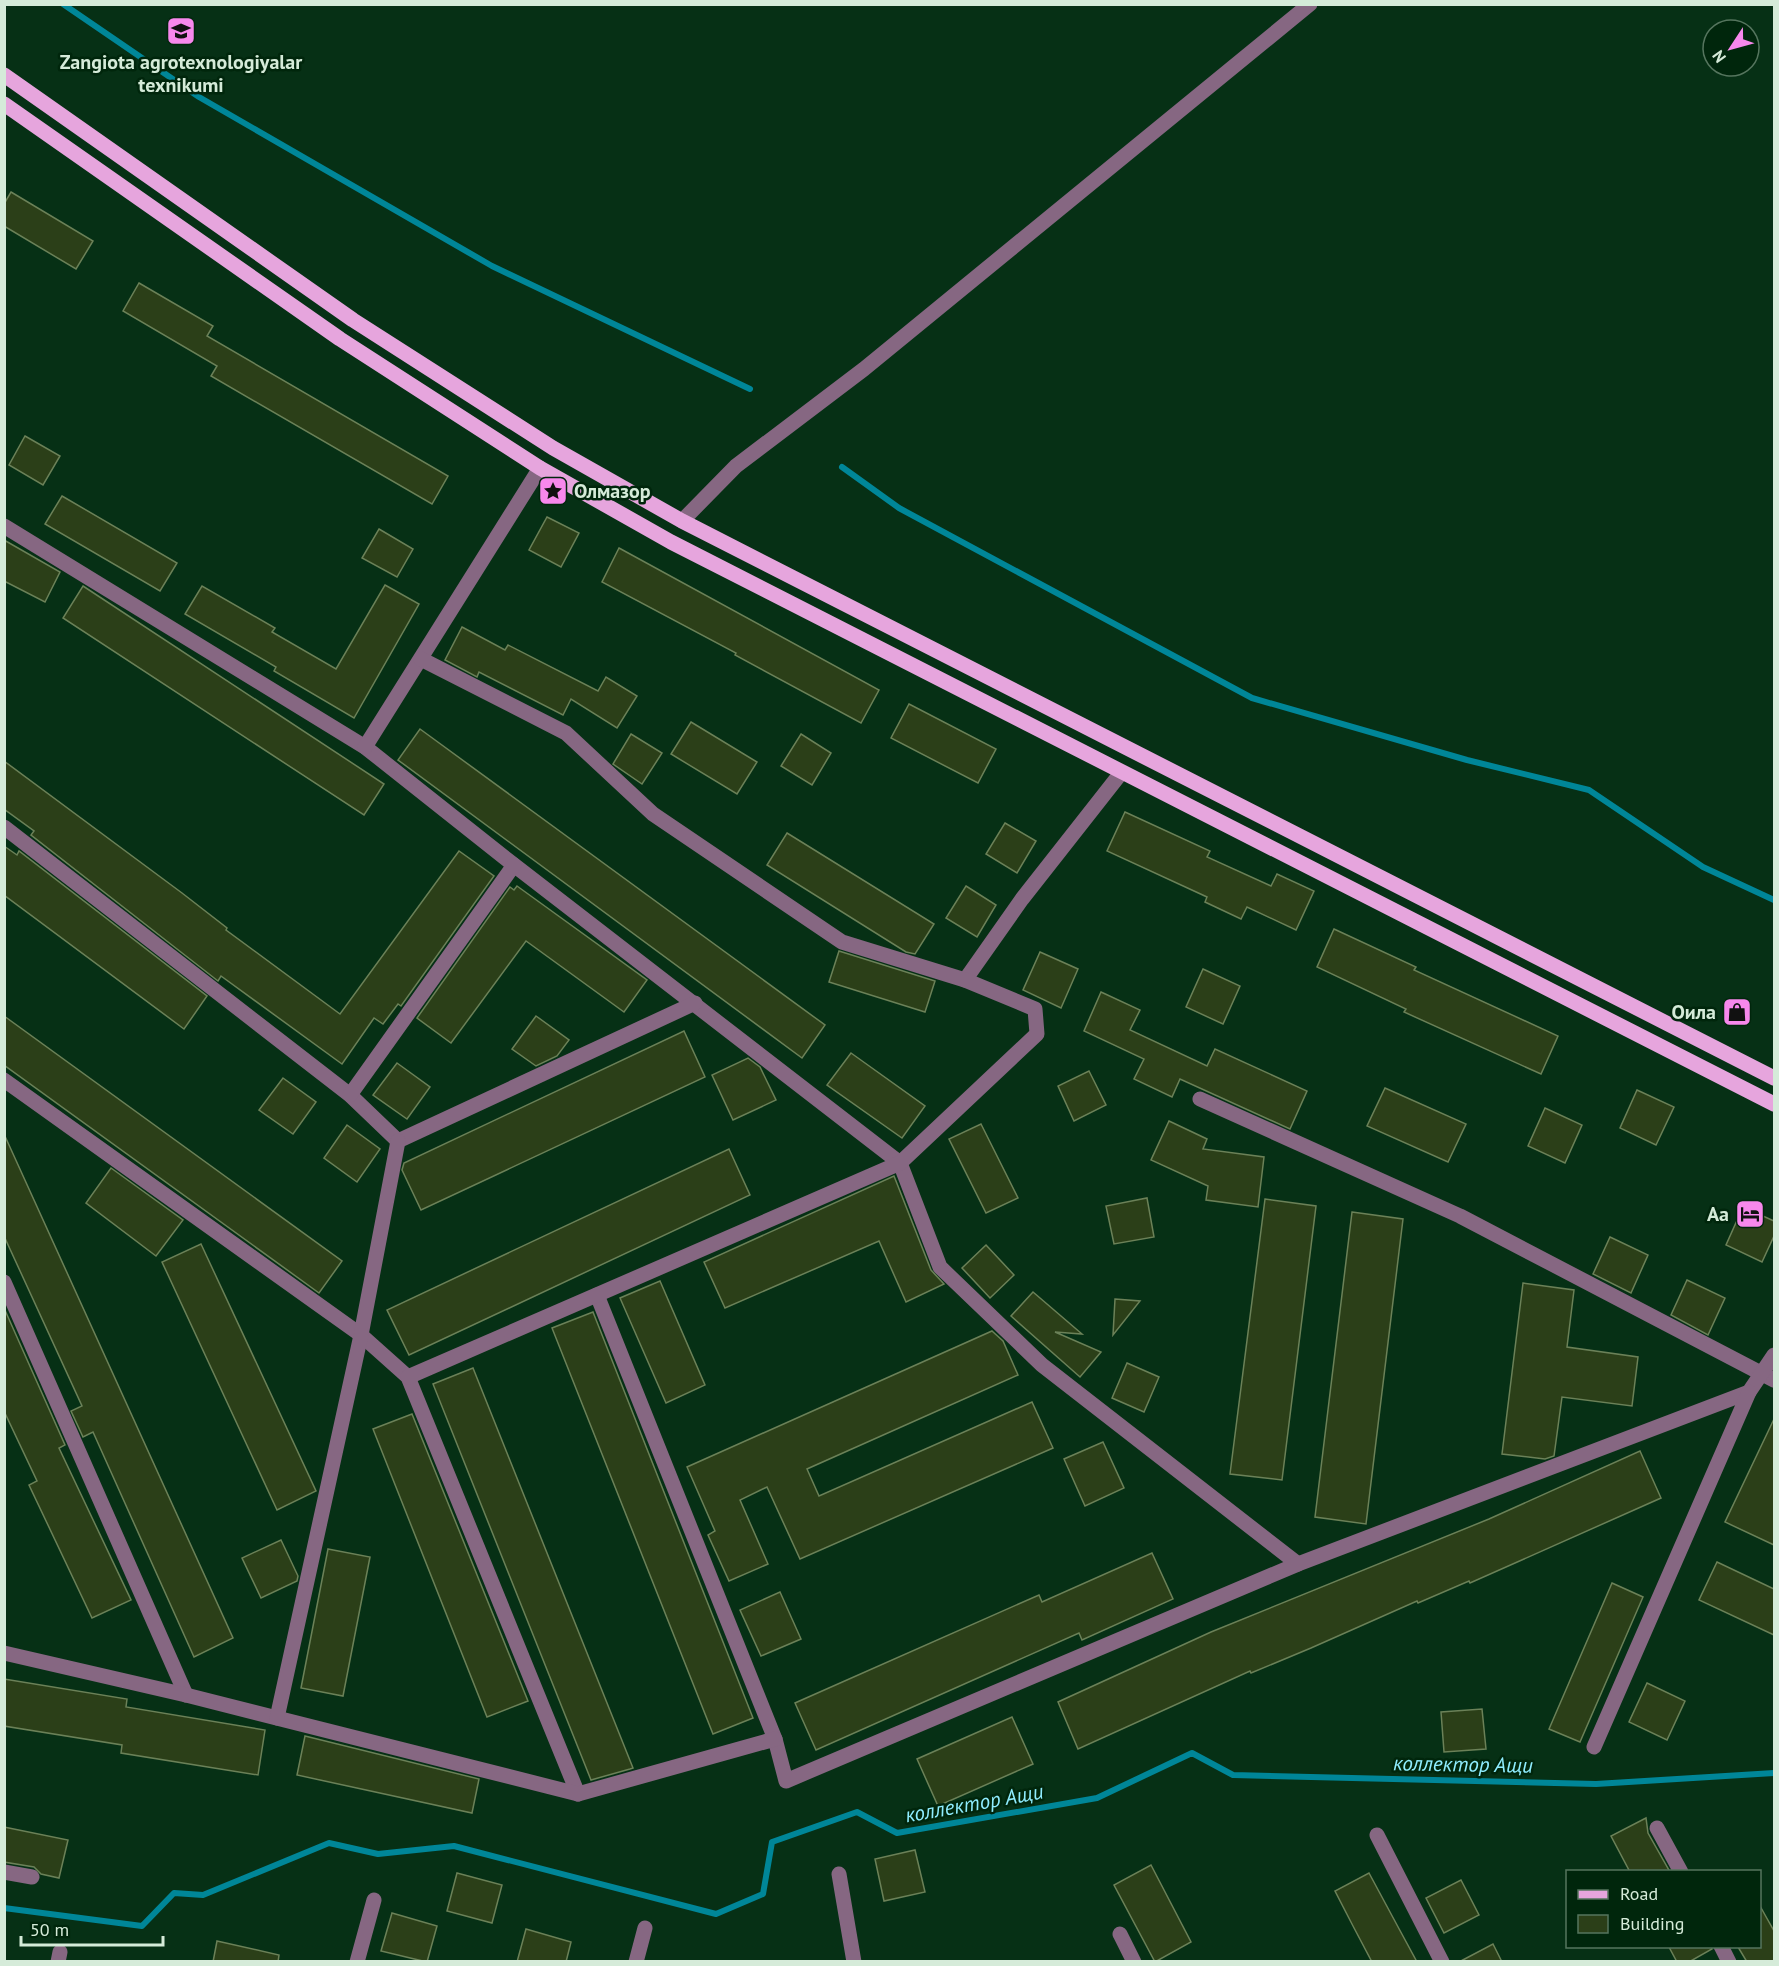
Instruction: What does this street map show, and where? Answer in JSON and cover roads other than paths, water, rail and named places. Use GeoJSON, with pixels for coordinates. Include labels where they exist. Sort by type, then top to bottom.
{"type":"FeatureCollection","features":[{"type":"Feature","properties":{"kind":"main road"},"geometry":{"type":"LineString","coordinates":[[4,75],[363,326],[553,448],[682,521],[1774,1078]]}},
{"type":"Feature","properties":{"kind":"main road"},"geometry":{"type":"LineString","coordinates":[[4,104],[340,339],[540,468],[671,542],[1774,1104]]}},
{"type":"Feature","properties":{"kind":"street"},"geometry":{"type":"LineString","coordinates":[[682,521],[736,466],[864,369],[1310,4]]}},
{"type":"Feature","properties":{"kind":"street"},"geometry":{"type":"LineString","coordinates":[[365,747],[540,468]]}},
{"type":"Feature","properties":{"kind":"street"},"geometry":{"type":"LineString","coordinates":[[4,526],[365,747],[514,866],[900,1163],[940,1267],[1042,1365],[1298,1564]]}},
{"type":"Feature","properties":{"kind":"street"},"geometry":{"type":"LineString","coordinates":[[408,1377],[900,1163],[1037,1034],[1035,1009],[965,980],[842,942],[653,814],[566,733],[421,659]]}},
{"type":"Feature","properties":{"kind":"street"},"geometry":{"type":"LineString","coordinates":[[965,980],[1022,899],[1121,773]]}},
{"type":"Feature","properties":{"kind":"street"},"geometry":{"type":"LineString","coordinates":[[4,827],[350,1095],[398,1142]]}},
{"type":"Feature","properties":{"kind":"street"},"geometry":{"type":"LineString","coordinates":[[350,1095],[514,866]]}},
{"type":"Feature","properties":{"kind":"street"},"geometry":{"type":"LineString","coordinates":[[398,1142],[695,1003]]}},
{"type":"Feature","properties":{"kind":"street"},"geometry":{"type":"LineString","coordinates":[[4,1080],[361,1335],[408,1377],[578,1794]]}},
{"type":"Feature","properties":{"kind":"street"},"geometry":{"type":"LineString","coordinates":[[1200,1099],[1460,1216],[1768,1377]]}},
{"type":"Feature","properties":{"kind":"street"},"geometry":{"type":"LineString","coordinates":[[277,1718],[361,1335],[398,1142]]}},
{"type":"Feature","properties":{"kind":"street"},"geometry":{"type":"LineString","coordinates":[[4,1282],[186,1695]]}},
{"type":"Feature","properties":{"kind":"street"},"geometry":{"type":"LineString","coordinates":[[597,1295],[775,1739],[786,1781],[1298,1564],[1749,1392],[1768,1377],[1774,1355]]}},
{"type":"Feature","properties":{"kind":"street"},"geometry":{"type":"LineString","coordinates":[[1594,1747],[1749,1392]]}},
{"type":"Feature","properties":{"kind":"street"},"geometry":{"type":"LineString","coordinates":[[4,1653],[186,1695],[578,1794],[775,1739]]}},
{"type":"Feature","properties":{"kind":"street"},"geometry":{"type":"LineString","coordinates":[[1657,1828],[1680,1870]]}},
{"type":"Feature","properties":{"kind":"street"},"geometry":{"type":"LineString","coordinates":[[1377,1834],[1442,1962]]}},
{"type":"Feature","properties":{"kind":"street"},"geometry":{"type":"LineString","coordinates":[[4,1872],[32,1877]]}},
{"type":"Feature","properties":{"kind":"street"},"geometry":{"type":"LineString","coordinates":[[839,1874],[854,1962]]}},
{"type":"Feature","properties":{"kind":"street"},"geometry":{"type":"LineString","coordinates":[[357,1962],[374,1900]]}},
{"type":"Feature","properties":{"kind":"street"},"geometry":{"type":"LineString","coordinates":[[636,1962],[645,1928]]}},
{"type":"Feature","properties":{"kind":"street"},"geometry":{"type":"LineString","coordinates":[[1120,1934],[1134,1962]]}},
{"type":"Feature","properties":{"kind":"street"},"geometry":{"type":"LineString","coordinates":[[1722,1948],[1729,1962]]}},
{"type":"Feature","properties":{"kind":"waterway"},"geometry":{"type":"LineString","coordinates":[[63,4],[199,97],[492,266],[750,389]]}},
{"type":"Feature","properties":{"kind":"waterway"},"geometry":{"type":"LineString","coordinates":[[842,467],[899,508],[1252,698],[1467,760],[1589,790],[1703,867],[1774,900]]}},
{"type":"Feature","properties":{"kind":"waterway","name":"коллектор Ащи"},"geometry":{"type":"LineString","coordinates":[[4,1908],[142,1926],[174,1893],[203,1895],[329,1843],[378,1854],[454,1846],[716,1914],[763,1894],[772,1842],[857,1812],[897,1833],[1097,1798],[1192,1753],[1233,1775],[1596,1784],[1774,1773]]}},
{"type":"Feature","properties":{"kind":"place","name":"Zangiota agrotexnologiyalar texnikumi"},"geometry":{"type":"Point","coordinates":[181,31]}},
{"type":"Feature","properties":{"kind":"place","name":"Олмазор"},"geometry":{"type":"Point","coordinates":[553,491]}},
{"type":"Feature","properties":{"kind":"place","name":"Оила"},"geometry":{"type":"Point","coordinates":[1737,1012]}},
{"type":"Feature","properties":{"kind":"place","name":"Аа"},"geometry":{"type":"Point","coordinates":[1750,1214]}}]}
